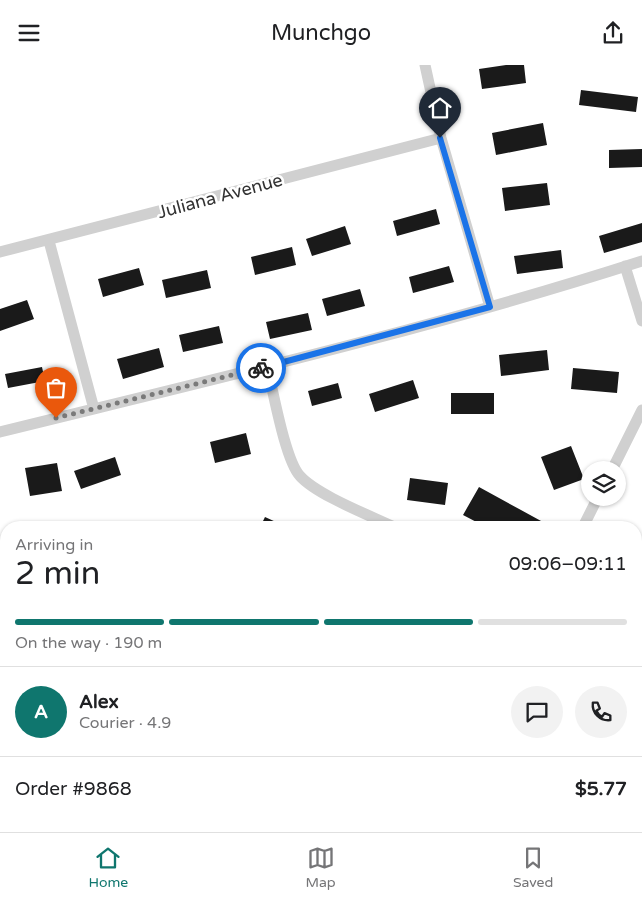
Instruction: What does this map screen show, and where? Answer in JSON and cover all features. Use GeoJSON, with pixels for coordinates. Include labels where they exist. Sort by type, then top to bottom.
{"type":"FeatureCollection","features":[{"type":"Feature","properties":{"kind":"street"},"geometry":{"type":"LineString","coordinates":[[424,65],[440,138],[490,307]]}},
{"type":"Feature","properties":{"kind":"street","name":"Juliana Avenue"},"geometry":{"type":"LineString","coordinates":[[0,252],[49,241],[440,138]]}},
{"type":"Feature","properties":{"kind":"street"},"geometry":{"type":"LineString","coordinates":[[49,241],[94,409]]}},
{"type":"Feature","properties":{"kind":"street"},"geometry":{"type":"LineString","coordinates":[[0,432],[267,366],[490,307],[642,261]]}},
{"type":"Feature","properties":{"kind":"street"},"geometry":{"type":"LineString","coordinates":[[625,266],[642,321]]}},
{"type":"Feature","properties":{"kind":"street"},"geometry":{"type":"LineString","coordinates":[[267,366],[288,451],[298,475],[316,489],[382,521]]}},
{"type":"Feature","properties":{"kind":"street"},"geometry":{"type":"LineString","coordinates":[[616,461],[642,410]]}},
{"type":"Feature","properties":{"kind":"street"},"geometry":{"type":"LineString","coordinates":[[586,521],[594,506]]}},
{"type":"Feature","properties":{"kind":"building"},"geometry":{"type":"Polygon","coordinates":[[[506,65],[524,65],[526,83],[482,89],[479,69],[506,65]]]}},
{"type":"Feature","properties":{"kind":"building"},"geometry":{"type":"Polygon","coordinates":[[[581,90],[638,97],[636,112],[579,105],[581,90]]]}},
{"type":"Feature","properties":{"kind":"building"},"geometry":{"type":"Polygon","coordinates":[[[543,123],[547,145],[496,155],[492,133],[543,123]]]}},
{"type":"Feature","properties":{"kind":"building"},"geometry":{"type":"Polygon","coordinates":[[[642,149],[642,167],[609,168],[609,150],[642,149]]]}},
{"type":"Feature","properties":{"kind":"building"},"geometry":{"type":"Polygon","coordinates":[[[547,183],[550,205],[505,211],[502,188],[547,183]]]}},
{"type":"Feature","properties":{"kind":"building"},"geometry":{"type":"Polygon","coordinates":[[[436,209],[440,224],[397,236],[393,221],[436,209]]]}},
{"type":"Feature","properties":{"kind":"building"},"geometry":{"type":"Polygon","coordinates":[[[642,223],[642,242],[604,253],[599,236],[642,223]]]}},
{"type":"Feature","properties":{"kind":"building"},"geometry":{"type":"Polygon","coordinates":[[[345,226],[351,244],[312,256],[306,239],[345,226]]]}},
{"type":"Feature","properties":{"kind":"building"},"geometry":{"type":"Polygon","coordinates":[[[292,247],[296,265],[255,275],[251,257],[292,247]]]}},
{"type":"Feature","properties":{"kind":"building"},"geometry":{"type":"Polygon","coordinates":[[[561,250],[563,268],[517,274],[514,256],[561,250]]]}},
{"type":"Feature","properties":{"kind":"building"},"geometry":{"type":"Polygon","coordinates":[[[449,266],[454,282],[413,293],[409,277],[449,266]]]}},
{"type":"Feature","properties":{"kind":"building"},"geometry":{"type":"Polygon","coordinates":[[[139,268],[144,285],[103,297],[98,279],[139,268]]]}},
{"type":"Feature","properties":{"kind":"building"},"geometry":{"type":"Polygon","coordinates":[[[207,270],[211,288],[166,298],[162,280],[207,270]]]}},
{"type":"Feature","properties":{"kind":"building"},"geometry":{"type":"Polygon","coordinates":[[[360,289],[365,306],[327,316],[322,299],[360,289]]]}},
{"type":"Feature","properties":{"kind":"building"},"geometry":{"type":"Polygon","coordinates":[[[27,300],[34,319],[0,331],[0,309],[27,300]]]}},
{"type":"Feature","properties":{"kind":"building"},"geometry":{"type":"Polygon","coordinates":[[[308,313],[312,330],[270,339],[266,322],[308,313]]]}},
{"type":"Feature","properties":{"kind":"building"},"geometry":{"type":"Polygon","coordinates":[[[219,326],[223,343],[183,352],[179,335],[219,326]]]}},
{"type":"Feature","properties":{"kind":"building"},"geometry":{"type":"Polygon","coordinates":[[[159,348],[164,367],[123,379],[117,359],[159,348]]]}},
{"type":"Feature","properties":{"kind":"building"},"geometry":{"type":"Polygon","coordinates":[[[547,350],[549,370],[501,376],[499,355],[547,350]]]}},
{"type":"Feature","properties":{"kind":"building"},"geometry":{"type":"Polygon","coordinates":[[[42,367],[45,381],[8,388],[5,374],[42,367]]]}},
{"type":"Feature","properties":{"kind":"building"},"geometry":{"type":"Polygon","coordinates":[[[573,368],[619,372],[617,393],[571,389],[573,368]]]}},
{"type":"Feature","properties":{"kind":"building"},"geometry":{"type":"Polygon","coordinates":[[[413,380],[419,398],[375,412],[369,394],[413,380]]]}},
{"type":"Feature","properties":{"kind":"building"},"geometry":{"type":"Polygon","coordinates":[[[338,383],[342,398],[312,406],[308,391],[338,383]]]}},
{"type":"Feature","properties":{"kind":"building"},"geometry":{"type":"Polygon","coordinates":[[[451,393],[494,393],[494,414],[451,414],[451,393]]]}},
{"type":"Feature","properties":{"kind":"building"},"geometry":{"type":"Polygon","coordinates":[[[246,433],[251,454],[215,463],[210,442],[246,433]]]}},
{"type":"Feature","properties":{"kind":"building"},"geometry":{"type":"Polygon","coordinates":[[[571,446],[581,471],[581,480],[554,490],[541,457],[571,446]]]}},
{"type":"Feature","properties":{"kind":"building"},"geometry":{"type":"Polygon","coordinates":[[[115,457],[121,475],[81,489],[74,471],[115,457]]]}},
{"type":"Feature","properties":{"kind":"building"},"geometry":{"type":"Polygon","coordinates":[[[57,463],[62,491],[30,496],[25,468],[57,463]]]}},
{"type":"Feature","properties":{"kind":"building"},"geometry":{"type":"Polygon","coordinates":[[[410,478],[448,483],[445,505],[407,500],[410,478]]]}},
{"type":"Feature","properties":{"kind":"building"},"geometry":{"type":"Polygon","coordinates":[[[479,487],[541,521],[474,521],[463,515],[479,487]]]}},
{"type":"Feature","properties":{"kind":"building"},"geometry":{"type":"Polygon","coordinates":[[[265,517],[274,521],[263,521],[265,517]]]}},
{"type":"Feature","properties":{"kind":"way so far"},"geometry":{"type":"LineString","coordinates":[[56,418],[261,368]]}},
{"type":"Feature","properties":{"kind":"route"},"geometry":{"type":"LineString","coordinates":[[261,368],[490,307],[440,138]]}}]}
